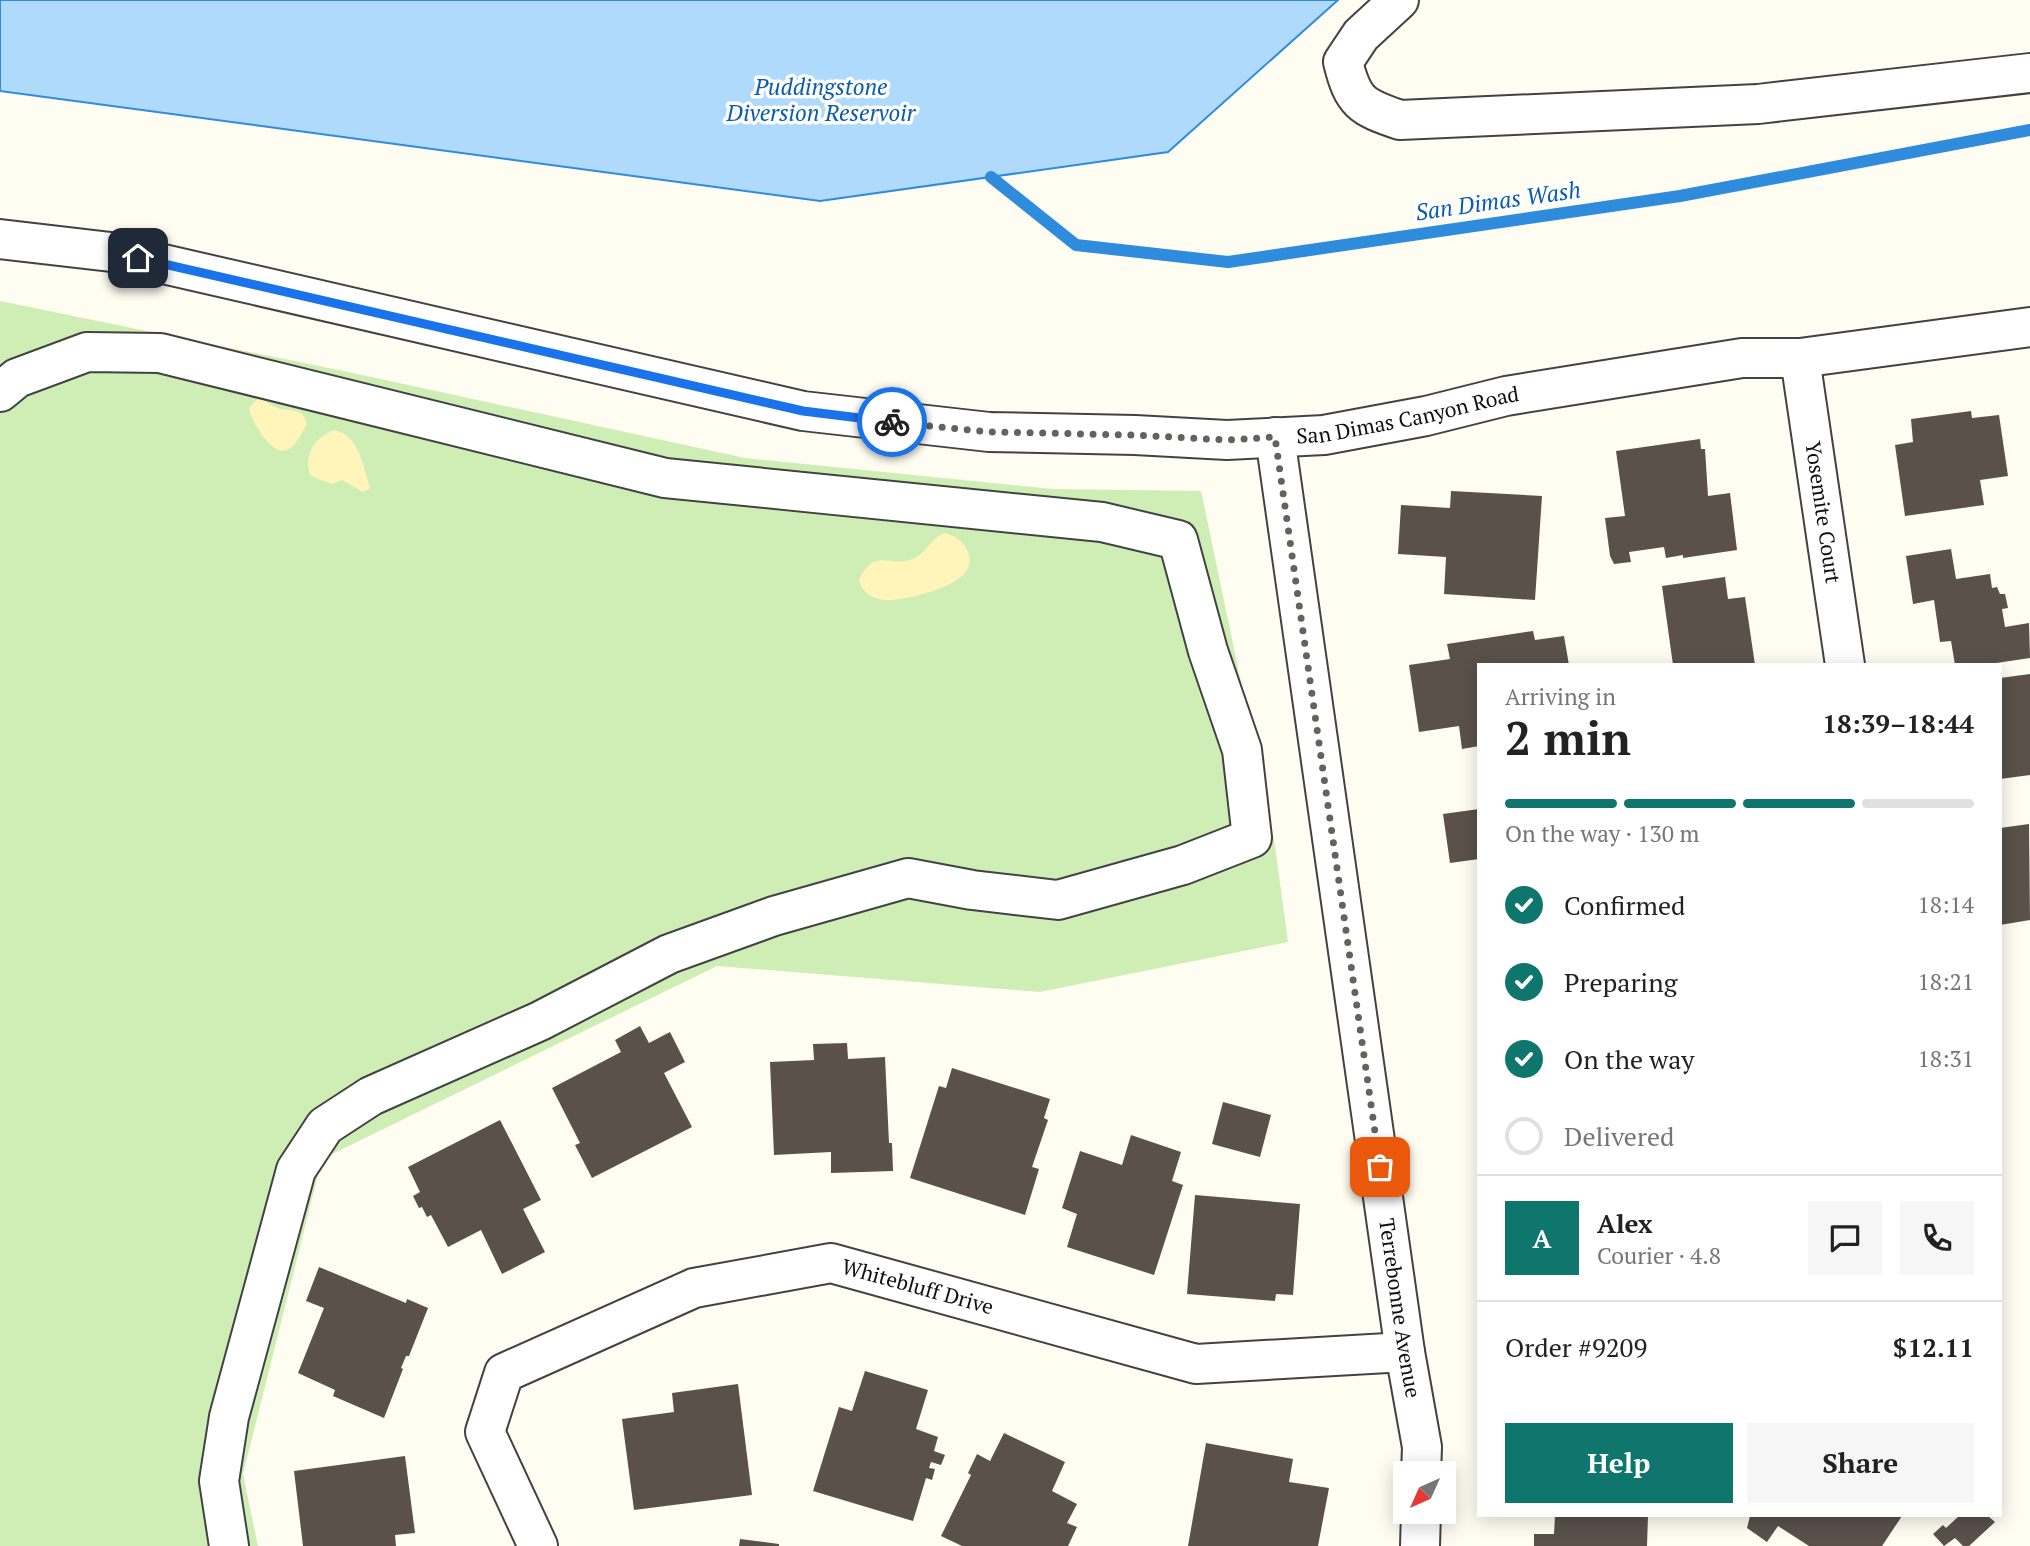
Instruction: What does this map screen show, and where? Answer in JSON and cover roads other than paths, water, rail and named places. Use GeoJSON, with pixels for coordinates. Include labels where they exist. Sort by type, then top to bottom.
{"type":"FeatureCollection","features":[{"type":"Feature","properties":{"kind":"street"},"geometry":{"type":"LineString","coordinates":[[1399,0],[1361,35],[1343,62],[1350,89],[1371,111],[1400,120],[1758,104],[2030,73]]}},
{"type":"Feature","properties":{"kind":"street","name":"San Dimas Canyon Road"},"geometry":{"type":"LineString","coordinates":[[0,239],[111,252],[803,411],[989,432],[1227,440],[1324,435],[1426,416],[1506,396],[1742,358],[1800,358],[2030,327]]}},
{"type":"Feature","properties":{"kind":"street"},"geometry":{"type":"LineString","coordinates":[[0,392],[17,378],[87,352],[160,353],[665,478],[1102,522],[1178,540],[1208,651],[1242,750],[1252,838],[1183,865],[1058,900],[972,890],[908,878],[774,916],[669,954],[540,1021],[371,1096],[325,1126],[296,1170],[229,1417],[219,1480],[229,1546]]}},
{"type":"Feature","properties":{"kind":"street","name":"Yosemite Court"},"geometry":{"type":"LineString","coordinates":[[1800,358],[1845,663]]}},
{"type":"Feature","properties":{"kind":"street","name":"Terrebonne Avenue"},"geometry":{"type":"LineString","coordinates":[[1275,437],[1405,1352],[1422,1447],[1421,1461]]}},
{"type":"Feature","properties":{"kind":"street","name":"Whitebluff Drive"},"geometry":{"type":"LineString","coordinates":[[538,1546],[485,1432],[504,1373],[694,1288],[831,1262],[1196,1364],[1405,1352]]}},
{"type":"Feature","properties":{"kind":"street"},"geometry":{"type":"LineString","coordinates":[[1420,1524],[1420,1546]]}},
{"type":"Feature","properties":{"kind":"water","name":"Puddingstone Diversion Reservoir"},"geometry":{"type":"Polygon","coordinates":[[[0,0],[1338,0],[1168,152],[820,201],[0,91],[0,0]]]}},
{"type":"Feature","properties":{"kind":"waterway","name":"San Dimas Wash"},"geometry":{"type":"LineString","coordinates":[[991,177],[1076,245],[1228,262],[1680,196],[2030,130]]}}]}
